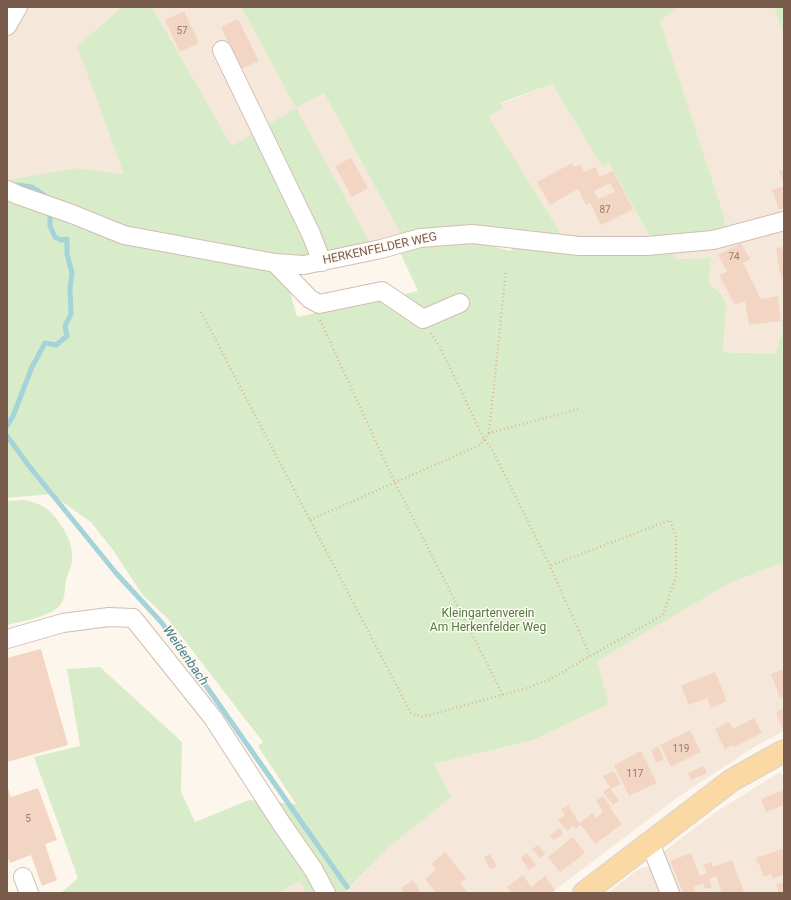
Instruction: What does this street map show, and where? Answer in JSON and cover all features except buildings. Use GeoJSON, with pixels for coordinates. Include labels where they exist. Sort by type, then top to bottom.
{"type":"FeatureCollection","features":[{"type":"Feature","properties":{"kind":"main road"},"geometry":{"type":"LineString","coordinates":[[584,893],[732,780],[784,751]]}},
{"type":"Feature","properties":{"kind":"street"},"geometry":{"type":"LineString","coordinates":[[7,26],[18,7]]}},
{"type":"Feature","properties":{"kind":"street"},"geometry":{"type":"LineString","coordinates":[[222,50],[311,234],[322,262]]}},
{"type":"Feature","properties":{"kind":"street","name":"HERKENFELDER WEG"},"geometry":{"type":"LineString","coordinates":[[7,190],[24,198],[72,214],[124,235],[274,263],[304,264],[322,262],[381,249],[420,238],[472,234],[579,246],[647,246],[713,240],[784,221]]}},
{"type":"Feature","properties":{"kind":"street"},"geometry":{"type":"LineString","coordinates":[[274,263],[310,299],[320,304],[382,291],[423,319],[460,303]]}},
{"type":"Feature","properties":{"kind":"street"},"geometry":{"type":"LineString","coordinates":[[7,639],[63,623],[109,617],[133,618],[213,718],[281,823],[314,870],[326,893]]}},
{"type":"Feature","properties":{"kind":"street"},"geometry":{"type":"LineString","coordinates":[[650,843],[670,893]]}},
{"type":"Feature","properties":{"kind":"path"},"geometry":{"type":"LineString","coordinates":[[310,520],[480,446],[489,433],[506,270]]}},
{"type":"Feature","properties":{"kind":"path"},"geometry":{"type":"LineString","coordinates":[[310,299],[395,483],[504,695]]}},
{"type":"Feature","properties":{"kind":"path"},"geometry":{"type":"LineString","coordinates":[[202,312],[411,713],[422,717],[504,695],[551,679],[663,615],[676,576],[676,537],[670,520],[550,566]]}},
{"type":"Feature","properties":{"kind":"path"},"geometry":{"type":"LineString","coordinates":[[423,319],[440,347],[484,439],[493,451],[550,566],[590,656]]}},
{"type":"Feature","properties":{"kind":"path"},"geometry":{"type":"LineString","coordinates":[[489,433],[579,409]]}},
{"type":"Feature","properties":{"kind":"shaded area"},"geometry":{"type":"Polygon","coordinates":[[[7,7],[122,7],[77,46],[125,174],[77,168],[7,180],[7,7]]]}},
{"type":"Feature","properties":{"kind":"shaded area"},"geometry":{"type":"Polygon","coordinates":[[[152,7],[241,7],[296,108],[324,93],[402,236],[371,245],[232,146],[152,7]]]}},
{"type":"Feature","properties":{"kind":"shaded area"},"geometry":{"type":"Polygon","coordinates":[[[678,7],[774,7],[784,36],[784,214],[724,230],[725,219],[660,21],[678,7]]]}},
{"type":"Feature","properties":{"kind":"shaded area"},"geometry":{"type":"Polygon","coordinates":[[[552,84],[602,166],[609,163],[651,239],[563,237],[489,117],[503,108],[500,104],[552,84]]]}},
{"type":"Feature","properties":{"kind":"shaded area"},"geometry":{"type":"Polygon","coordinates":[[[784,228],[784,320],[781,321],[783,330],[775,354],[723,352],[726,305],[722,295],[709,283],[711,258],[675,259],[675,254],[680,248],[784,228]]]}},
{"type":"Feature","properties":{"kind":"shaded area"},"geometry":{"type":"Polygon","coordinates":[[[784,562],[784,731],[756,746],[678,797],[551,893],[346,892],[391,845],[434,764],[533,740],[609,704],[596,661],[728,584],[784,562]]]}},
{"type":"Feature","properties":{"kind":"shaded area"},"geometry":{"type":"Polygon","coordinates":[[[780,772],[782,776],[784,775],[784,893],[675,893],[660,854],[719,810],[780,772]]]}},
{"type":"Feature","properties":{"kind":"shaded area"},"geometry":{"type":"Polygon","coordinates":[[[645,867],[651,868],[667,893],[608,893],[637,870],[645,867]]]}},
{"type":"Feature","properties":{"kind":"shaded area"},"geometry":{"type":"Polygon","coordinates":[[[300,881],[306,893],[278,893],[300,881]]]}},
{"type":"Feature","properties":{"kind":"green space"},"geometry":{"type":"Polygon","coordinates":[[[122,7],[152,7],[232,146],[296,108],[371,245],[290,259],[129,230],[73,209],[74,204],[23,193],[7,183],[7,180],[77,168],[124,174],[77,46],[122,7]]]}},
{"type":"Feature","properties":{"kind":"green space"},"geometry":{"type":"Polygon","coordinates":[[[241,7],[678,7],[660,21],[725,219],[724,230],[651,239],[609,163],[602,166],[552,84],[500,103],[503,108],[489,117],[563,237],[402,236],[324,93],[296,108],[241,7]]]}},
{"type":"Feature","properties":{"kind":"green space"},"geometry":{"type":"Polygon","coordinates":[[[774,7],[784,7],[784,36],[774,7]]]}},
{"type":"Feature","properties":{"kind":"green space","name":"Kleingartenverein Am Herkenfelder Weg"},"geometry":{"type":"Polygon","coordinates":[[[7,200],[28,209],[69,219],[320,268],[287,281],[297,317],[418,291],[398,248],[489,240],[495,247],[511,251],[514,245],[680,248],[675,254],[675,259],[711,258],[709,283],[722,295],[726,305],[723,352],[775,354],[783,330],[781,321],[784,320],[784,562],[728,584],[597,661],[609,704],[533,740],[434,764],[451,797],[391,845],[346,891],[347,893],[306,893],[300,881],[278,893],[61,893],[78,878],[34,757],[80,746],[67,669],[100,667],[182,742],[181,792],[195,822],[249,800],[296,804],[258,746],[263,742],[168,619],[142,594],[113,550],[91,522],[51,494],[7,498],[7,200]]]}},
{"type":"Feature","properties":{"kind":"green space"},"geometry":{"type":"Polygon","coordinates":[[[24,500],[36,503],[47,509],[62,526],[71,546],[72,563],[67,578],[64,599],[61,604],[51,612],[44,615],[7,625],[7,501],[24,500]]]}},
{"type":"Feature","properties":{"kind":"waterway","name":"Weidenbach"},"geometry":{"type":"LineString","coordinates":[[18,185],[32,187],[43,194]]}},
{"type":"Feature","properties":{"kind":"waterway","name":"Weidenbach"},"geometry":{"type":"LineString","coordinates":[[7,426],[13,416],[32,367],[45,343],[56,345],[67,336],[65,326],[71,314],[70,289],[72,273],[67,254],[67,239],[61,240],[55,237],[50,226],[50,216]]}},
{"type":"Feature","properties":{"kind":"waterway","name":"Weidenbach"},"geometry":{"type":"LineString","coordinates":[[7,436],[29,466],[116,573],[162,623],[347,887]]}}]}
